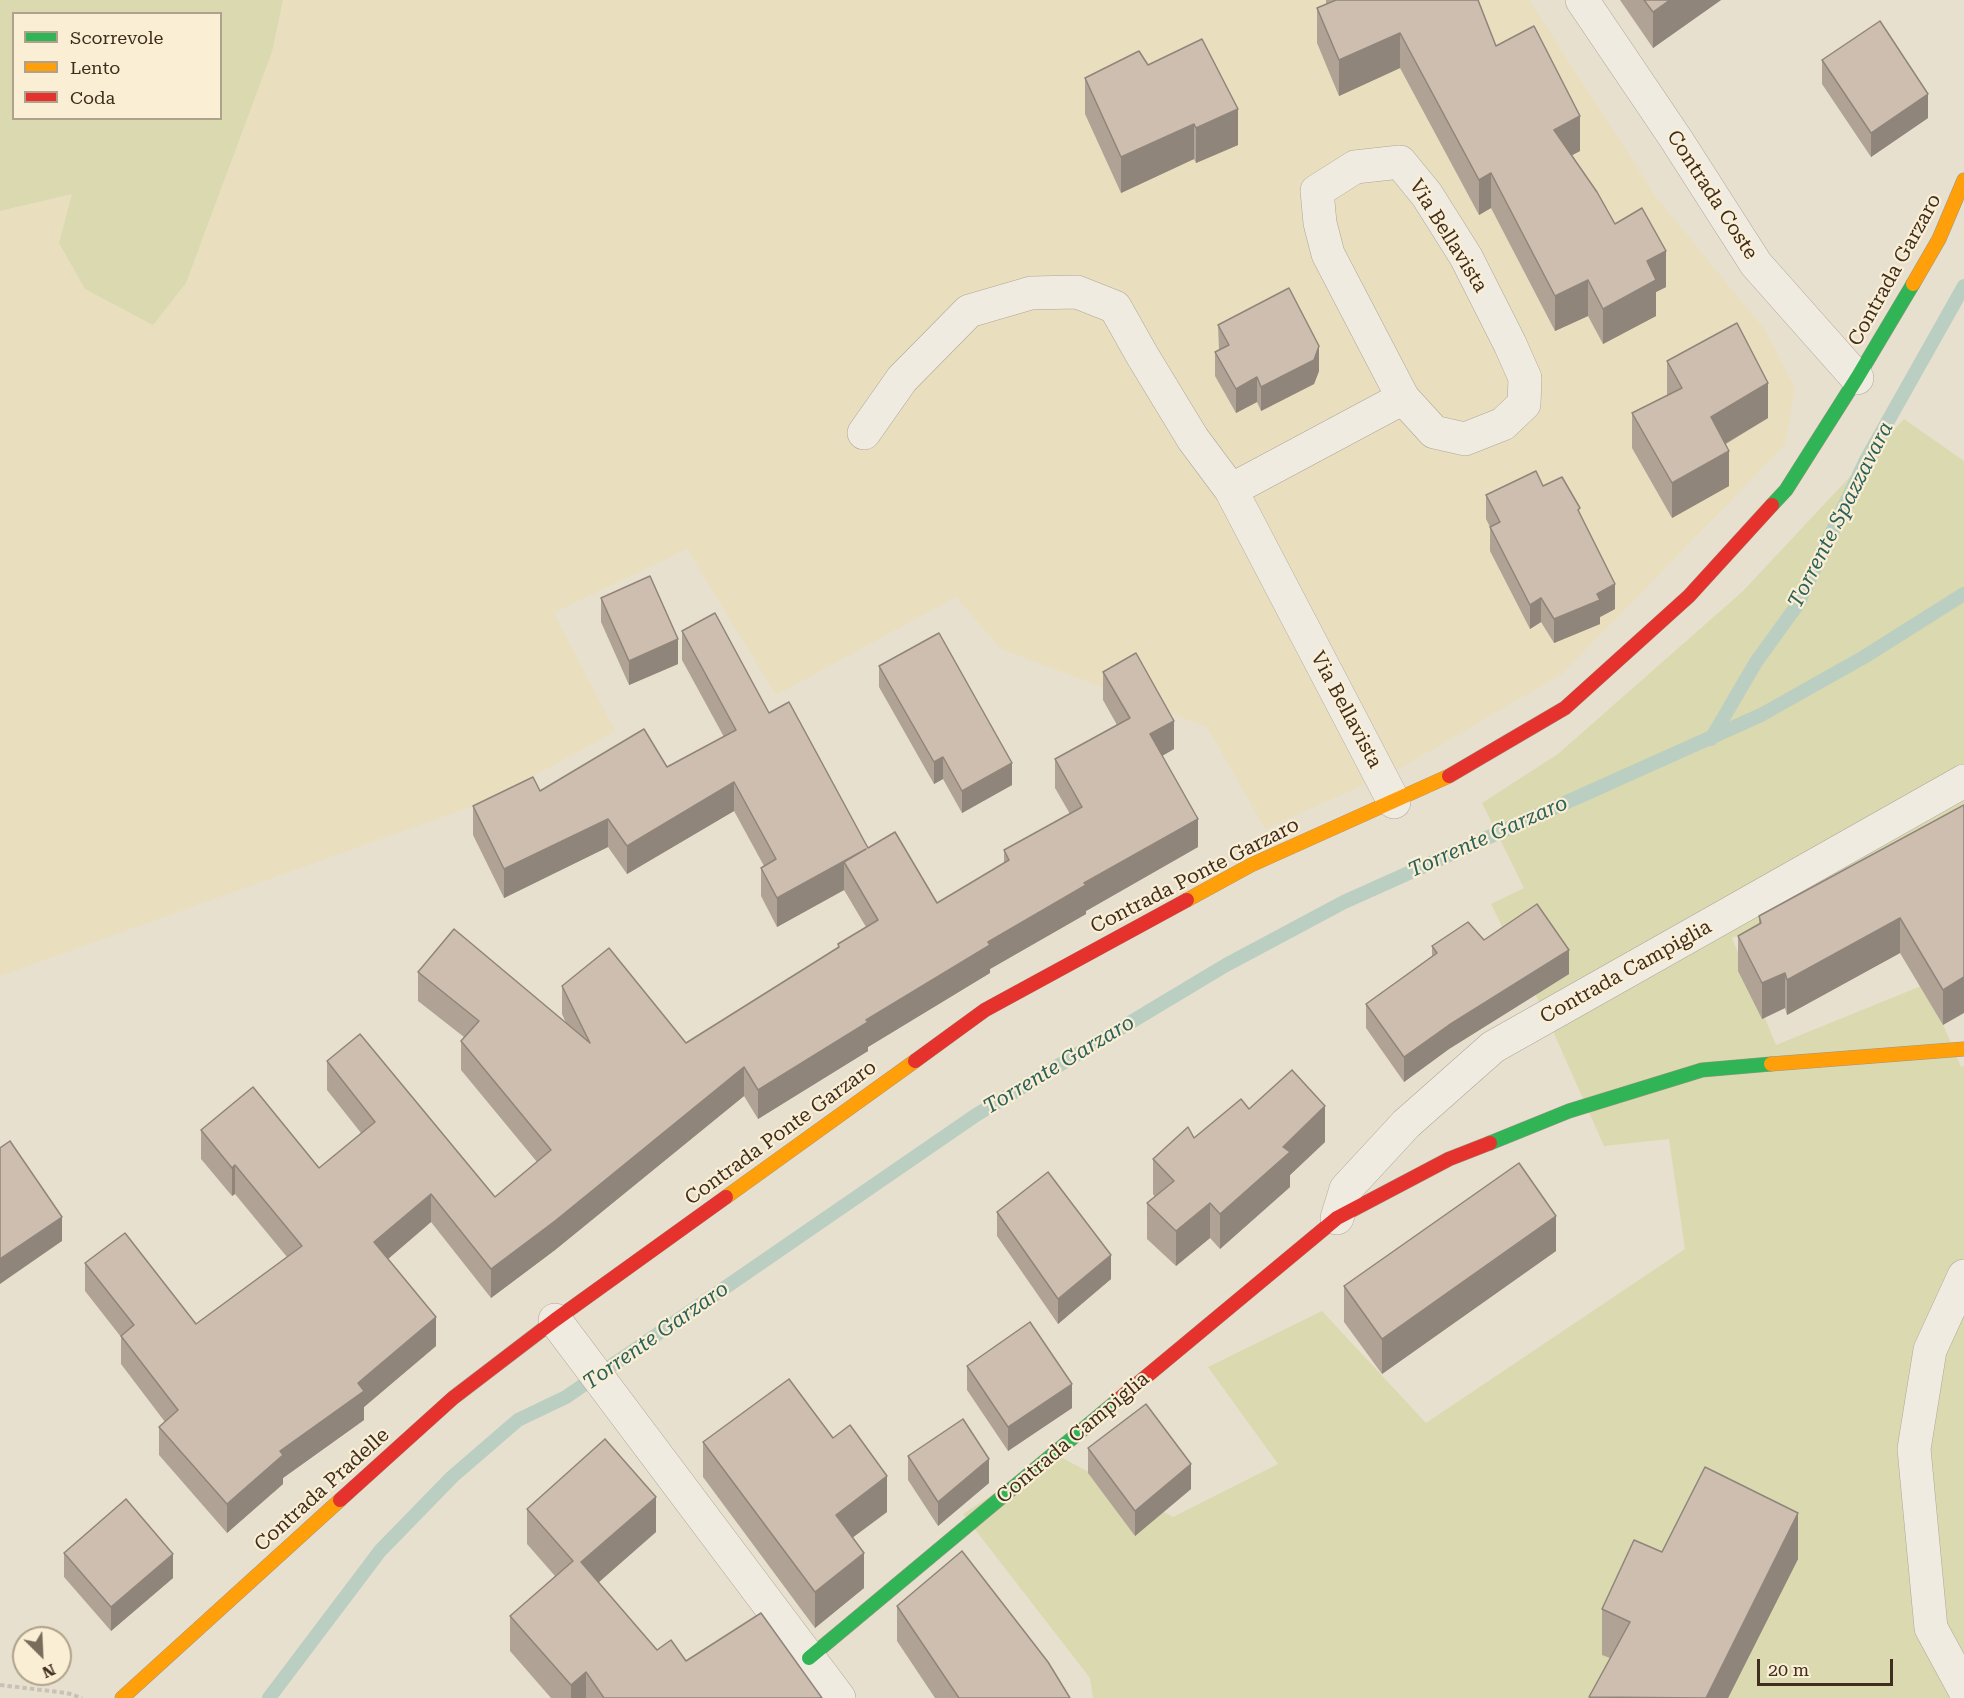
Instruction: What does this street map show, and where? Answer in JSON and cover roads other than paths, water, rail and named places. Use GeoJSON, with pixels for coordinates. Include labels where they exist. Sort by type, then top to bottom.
{"type":"FeatureCollection","features":[{"type":"Feature","properties":{"kind":"street","name":"Contrada Coste"},"geometry":{"type":"LineString","coordinates":[[1582,0],[1676,139],[1756,264],[1857,378]]}},
{"type":"Feature","properties":{"kind":"street","name":"Via Bellavista"},"geometry":{"type":"LineString","coordinates":[[1400,162],[1427,195],[1466,257],[1525,378],[1524,404],[1503,424],[1466,439],[1434,432],[1403,399],[1328,254],[1320,223],[1317,191],[1355,167],[1400,162]]}},
{"type":"Feature","properties":{"kind":"street","name":"Contrada Garzaro"},"geometry":{"type":"LineString","coordinates":[[1857,378],[1939,239],[1964,180]]}},
{"type":"Feature","properties":{"kind":"street","name":"Via Bellavista"},"geometry":{"type":"LineString","coordinates":[[864,433],[902,379],[969,311],[1031,293],[1077,292],[1115,307],[1193,439],[1231,490],[1394,802]]}},
{"type":"Feature","properties":{"kind":"street","name":"Contrada Ponte Garzaro"},"geometry":{"type":"LineString","coordinates":[[555,1320],[986,1010],[1251,865],[1444,779],[1566,708],[1680,604],[1786,490],[1857,378]]}},
{"type":"Feature","properties":{"kind":"street"},"geometry":{"type":"LineString","coordinates":[[1231,490],[1403,399]]}},
{"type":"Feature","properties":{"kind":"street","name":"Contrada Campiglia"},"geometry":{"type":"LineString","coordinates":[[1337,1218],[1346,1189],[1406,1124],[1493,1047],[1964,782]]}},
{"type":"Feature","properties":{"kind":"street","name":"Contrada Campiglia"},"geometry":{"type":"LineString","coordinates":[[809,1658],[1337,1218],[1449,1159],[1471,1150],[1569,1111],[1702,1070],[1964,1049]]}},
{"type":"Feature","properties":{"kind":"street"},"geometry":{"type":"LineString","coordinates":[[1964,1275],[1930,1350],[1914,1449],[1931,1628],[1964,1689]]}},
{"type":"Feature","properties":{"kind":"street"},"geometry":{"type":"LineString","coordinates":[[555,1320],[839,1698]]}},
{"type":"Feature","properties":{"kind":"street","name":"Contrada Pradelle"},"geometry":{"type":"LineString","coordinates":[[122,1698],[453,1398],[555,1320]]}},
{"type":"Feature","properties":{"kind":"waterway","name":"Torrente Spazzavara"},"geometry":{"type":"LineString","coordinates":[[1711,739],[1756,662],[1798,604],[1866,460],[1964,286]]}},
{"type":"Feature","properties":{"kind":"waterway","name":"Torrente Garzaro"},"geometry":{"type":"LineString","coordinates":[[269,1698],[380,1551],[452,1477],[518,1420],[566,1397],[976,1115],[1226,965],[1344,902],[1761,715],[1864,657],[1964,594]]}}]}
